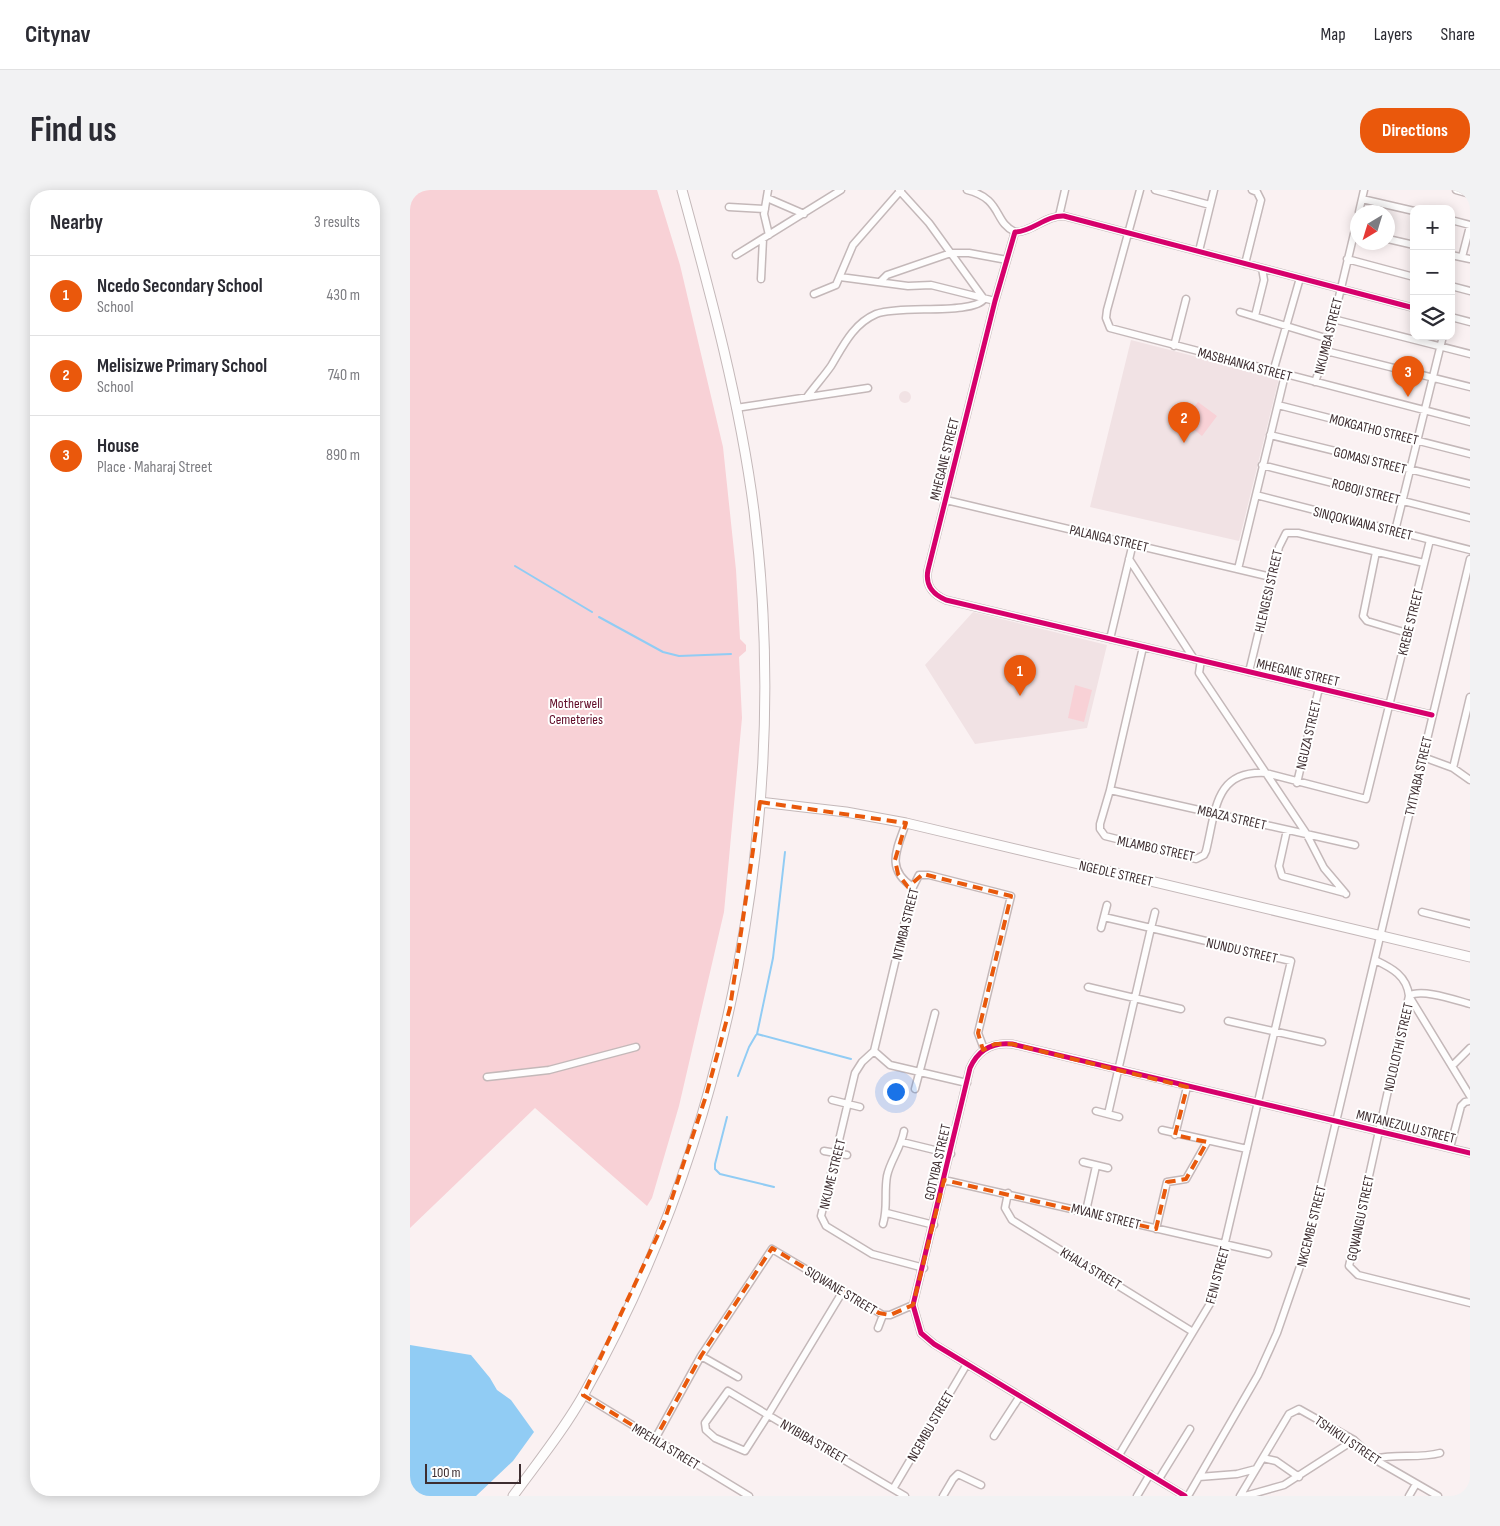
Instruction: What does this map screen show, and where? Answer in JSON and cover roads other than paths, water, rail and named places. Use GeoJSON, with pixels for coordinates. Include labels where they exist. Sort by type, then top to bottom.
{"type":"FeatureCollection","features":[{"type":"Feature","properties":{"kind":"main road"},"geometry":{"type":"LineString","coordinates":[[513,1496],[583,1396],[654,1249],[674,1195],[710,1083],[739,963],[752,878],[760,802],[764,677],[762,612],[754,513],[736,408],[719,326],[682,190]]}},
{"type":"Feature","properties":{"kind":"main road","name":"NGEDLE STREET"},"geometry":{"type":"LineString","coordinates":[[760,802],[846,812],[906,823],[1470,957]]}},
{"type":"Feature","properties":{"kind":"street"},"geometry":{"type":"LineString","coordinates":[[761,279],[766,237],[765,209],[768,190]]}},
{"type":"Feature","properties":{"kind":"street"},"geometry":{"type":"LineString","coordinates":[[736,255],[841,190]]}},
{"type":"Feature","properties":{"kind":"street"},"geometry":{"type":"LineString","coordinates":[[967,190],[988,199],[1006,225],[1015,232],[1059,216],[1410,307]]}},
{"type":"Feature","properties":{"kind":"street"},"geometry":{"type":"LineString","coordinates":[[1059,216],[1065,190]]}},
{"type":"Feature","properties":{"kind":"street"},"geometry":{"type":"LineString","coordinates":[[1129,234],[1140,190]]}},
{"type":"Feature","properties":{"kind":"street"},"geometry":{"type":"LineString","coordinates":[[1155,190],[1210,205]]}},
{"type":"Feature","properties":{"kind":"street"},"geometry":{"type":"LineString","coordinates":[[1198,252],[1214,190]]}},
{"type":"Feature","properties":{"kind":"street"},"geometry":{"type":"LineString","coordinates":[[1245,264],[1260,200],[1257,192],[1252,190]]}},
{"type":"Feature","properties":{"kind":"street"},"geometry":{"type":"LineString","coordinates":[[1360,205],[1364,190]]}},
{"type":"Feature","properties":{"kind":"street"},"geometry":{"type":"LineString","coordinates":[[1456,190],[1470,194]]}},
{"type":"Feature","properties":{"kind":"street"},"geometry":{"type":"LineString","coordinates":[[814,294],[832,289],[840,277],[853,246],[900,191],[929,223],[984,299]]}},
{"type":"Feature","properties":{"kind":"street"},"geometry":{"type":"LineString","coordinates":[[767,198],[794,207],[804,214]]}},
{"type":"Feature","properties":{"kind":"street"},"geometry":{"type":"LineString","coordinates":[[1362,199],[1410,210]]}},
{"type":"Feature","properties":{"kind":"street"},"geometry":{"type":"LineString","coordinates":[[729,207],[765,209]]}},
{"type":"Feature","properties":{"kind":"street"},"geometry":{"type":"LineString","coordinates":[[1455,221],[1470,225],[1462,257]]}},
{"type":"Feature","properties":{"kind":"street","name":"MHEGANE STREET"},"geometry":{"type":"LineString","coordinates":[[1015,232],[995,301],[927,576],[927,583],[934,593],[946,600],[1432,715]]}},
{"type":"Feature","properties":{"kind":"street","name":"MASBHANKA STREET"},"geometry":{"type":"LineString","coordinates":[[1129,234],[1107,310],[1107,324],[1116,331],[1470,422]]}},
{"type":"Feature","properties":{"kind":"street"},"geometry":{"type":"LineString","coordinates":[[1395,240],[1410,244]]}},
{"type":"Feature","properties":{"kind":"street"},"geometry":{"type":"LineString","coordinates":[[1340,288],[1350,250]]}},
{"type":"Feature","properties":{"kind":"street"},"geometry":{"type":"LineString","coordinates":[[881,281],[887,274],[951,253],[969,253],[1007,260]]}},
{"type":"Feature","properties":{"kind":"street"},"geometry":{"type":"LineString","coordinates":[[1455,255],[1470,259]]}},
{"type":"Feature","properties":{"kind":"street"},"geometry":{"type":"LineString","coordinates":[[1347,260],[1410,275]]}},
{"type":"Feature","properties":{"kind":"street"},"geometry":{"type":"LineString","coordinates":[[1254,316],[1264,280],[1262,268]]}},
{"type":"Feature","properties":{"kind":"street"},"geometry":{"type":"LineString","coordinates":[[840,277],[908,286],[931,285],[995,301]]}},
{"type":"Feature","properties":{"kind":"street"},"geometry":{"type":"LineString","coordinates":[[1273,372],[1300,278]]}},
{"type":"Feature","properties":{"kind":"street"},"geometry":{"type":"LineString","coordinates":[[1455,287],[1470,291]]}},
{"type":"Feature","properties":{"kind":"street","name":"NKUMBA STREET"},"geometry":{"type":"LineString","coordinates":[[1315,382],[1326,351],[1340,288]]}},
{"type":"Feature","properties":{"kind":"street"},"geometry":{"type":"LineString","coordinates":[[808,397],[830,368],[853,330],[867,318],[878,313],[925,308],[964,308],[982,303],[984,299]]}},
{"type":"Feature","properties":{"kind":"street"},"geometry":{"type":"LineString","coordinates":[[1174,346],[1186,300]]}},
{"type":"Feature","properties":{"kind":"street"},"geometry":{"type":"LineString","coordinates":[[1240,312],[1329,339]]}},
{"type":"Feature","properties":{"kind":"street"},"geometry":{"type":"LineString","coordinates":[[1333,318],[1470,354]]}},
{"type":"Feature","properties":{"kind":"street"},"geometry":{"type":"LineString","coordinates":[[1455,318],[1470,322]]}},
{"type":"Feature","properties":{"kind":"street"},"geometry":{"type":"LineString","coordinates":[[1395,531],[1443,340]]}},
{"type":"Feature","properties":{"kind":"street"},"geometry":{"type":"LineString","coordinates":[[1326,351],[1470,387]]}},
{"type":"Feature","properties":{"kind":"street"},"geometry":{"type":"LineString","coordinates":[[1238,568],[1285,375]]}},
{"type":"Feature","properties":{"kind":"street"},"geometry":{"type":"LineString","coordinates":[[736,408],[868,388]]}},
{"type":"Feature","properties":{"kind":"street","name":"MOKGATHO STREET"},"geometry":{"type":"LineString","coordinates":[[1278,405],[1470,454]]}},
{"type":"Feature","properties":{"kind":"street","name":"GOMASI STREET"},"geometry":{"type":"LineString","coordinates":[[1270,435],[1470,484]]}},
{"type":"Feature","properties":{"kind":"street","name":"ROBOJI STREET"},"geometry":{"type":"LineString","coordinates":[[1262,465],[1470,518]]}},
{"type":"Feature","properties":{"kind":"street","name":"SINQOKWANA STREET"},"geometry":{"type":"LineString","coordinates":[[1256,495],[1470,550]]}},
{"type":"Feature","properties":{"kind":"street","name":"PALANGA STREET"},"geometry":{"type":"LineString","coordinates":[[946,500],[1271,577]]}},
{"type":"Feature","properties":{"kind":"street","name":"HLENGESI STREET"},"geometry":{"type":"LineString","coordinates":[[1250,672],[1281,538],[1288,532],[1424,563]]}},
{"type":"Feature","properties":{"kind":"street","name":"KREBE STREET"},"geometry":{"type":"LineString","coordinates":[[1390,705],[1430,540]]}},
{"type":"Feature","properties":{"kind":"street"},"geometry":{"type":"LineString","coordinates":[[1110,639],[1133,543]]}},
{"type":"Feature","properties":{"kind":"street"},"geometry":{"type":"LineString","coordinates":[[1376,552],[1363,616],[1367,621],[1407,633]]}},
{"type":"Feature","properties":{"kind":"street"},"geometry":{"type":"LineString","coordinates":[[1129,559],[1197,660],[1199,673],[1306,833],[1324,868],[1346,894],[1282,876],[1279,866],[1287,830]]}},
{"type":"Feature","properties":{"kind":"street","name":"TYITYABA STREET"},"geometry":{"type":"LineString","coordinates":[[1381,936],[1432,715],[1466,590],[1470,559]]}},
{"type":"Feature","properties":{"kind":"street","name":"MLAMBO STREET"},"geometry":{"type":"LineString","coordinates":[[1143,646],[1100,829],[1104,836],[1196,859],[1201,858],[1206,851],[1220,794],[1232,780],[1250,772],[1266,773],[1366,799],[1390,705]]}},
{"type":"Feature","properties":{"kind":"street","name":"NGUZA STREET"},"geometry":{"type":"LineString","coordinates":[[1297,782],[1319,688]]}},
{"type":"Feature","properties":{"kind":"street"},"geometry":{"type":"LineString","coordinates":[[1453,768],[1470,697]]}},
{"type":"Feature","properties":{"kind":"street"},"geometry":{"type":"LineString","coordinates":[[1422,757],[1453,768],[1470,780]]}},
{"type":"Feature","properties":{"kind":"street","name":"MBAZA STREET"},"geometry":{"type":"LineString","coordinates":[[1110,790],[1355,845]]}},
{"type":"Feature","properties":{"kind":"street"},"geometry":{"type":"LineString","coordinates":[[906,823],[896,852],[896,868],[902,879],[913,887]]}},
{"type":"Feature","properties":{"kind":"street","name":"NTIMBA STREET"},"geometry":{"type":"LineString","coordinates":[[874,1051],[913,887],[916,878],[923,874],[1011,896],[978,1033],[984,1049]]}},
{"type":"Feature","properties":{"kind":"street"},"geometry":{"type":"LineString","coordinates":[[1101,928],[1107,905]]}},
{"type":"Feature","properties":{"kind":"street"},"geometry":{"type":"LineString","coordinates":[[1108,1114],[1155,912]]}},
{"type":"Feature","properties":{"kind":"street"},"geometry":{"type":"LineString","coordinates":[[1422,912],[1470,924]]}},
{"type":"Feature","properties":{"kind":"street","name":"NUNDU STREET"},"geometry":{"type":"LineString","coordinates":[[1104,917],[1291,961],[1259,1103]]}},
{"type":"Feature","properties":{"kind":"street","name":"NKCEMBE STREET"},"geometry":{"type":"LineString","coordinates":[[1187,1496],[1251,1389],[1277,1333],[1306,1252],[1381,936]]}},
{"type":"Feature","properties":{"kind":"street"},"geometry":{"type":"LineString","coordinates":[[1375,960],[1390,968],[1408,986],[1409,996],[1470,1096]]}},
{"type":"Feature","properties":{"kind":"street"},"geometry":{"type":"LineString","coordinates":[[1088,987],[1181,1008]]}},
{"type":"Feature","properties":{"kind":"street","name":"NDLOLOTHI STREET"},"geometry":{"type":"LineString","coordinates":[[1379,1131],[1409,996],[1414,992],[1423,993],[1470,1004]]}},
{"type":"Feature","properties":{"kind":"street"},"geometry":{"type":"LineString","coordinates":[[915,1089],[935,1013]]}},
{"type":"Feature","properties":{"kind":"street"},"geometry":{"type":"LineString","coordinates":[[1228,1021],[1322,1042]]}},
{"type":"Feature","properties":{"kind":"street"},"geometry":{"type":"LineString","coordinates":[[984,1049],[995,1044],[1012,1044],[1336,1121]]}},
{"type":"Feature","properties":{"kind":"street"},"geometry":{"type":"LineString","coordinates":[[487,1077],[549,1070],[636,1047]]}},
{"type":"Feature","properties":{"kind":"street"},"geometry":{"type":"LineString","coordinates":[[1452,1066],[1470,1048]]}},
{"type":"Feature","properties":{"kind":"street","name":"GOTYIBA STREET"},"geometry":{"type":"LineString","coordinates":[[913,1306],[924,1268],[967,1083],[974,1060],[984,1049]]}},
{"type":"Feature","properties":{"kind":"street"},"geometry":{"type":"LineString","coordinates":[[874,1051],[886,1064],[967,1083]]}},
{"type":"Feature","properties":{"kind":"street","name":"NKUME STREET"},"geometry":{"type":"LineString","coordinates":[[874,1051],[857,1069],[822,1216],[823,1223],[872,1254],[924,1268]]}},
{"type":"Feature","properties":{"kind":"street"},"geometry":{"type":"LineString","coordinates":[[1175,1134],[1188,1087]]}},
{"type":"Feature","properties":{"kind":"street"},"geometry":{"type":"LineString","coordinates":[[832,1100],[860,1107]]}},
{"type":"Feature","properties":{"kind":"street"},"geometry":{"type":"LineString","coordinates":[[1450,1148],[1462,1104],[1470,1101]]}},
{"type":"Feature","properties":{"kind":"street","name":"FENI STREET"},"geometry":{"type":"LineString","coordinates":[[1119,1455],[1211,1302],[1259,1103]]}},
{"type":"Feature","properties":{"kind":"street"},"geometry":{"type":"LineString","coordinates":[[1096,1111],[1119,1117]]}},
{"type":"Feature","properties":{"kind":"street","name":"MNTANEZULU STREET"},"geometry":{"type":"LineString","coordinates":[[1336,1121],[1470,1153]]}},
{"type":"Feature","properties":{"kind":"street"},"geometry":{"type":"LineString","coordinates":[[1162,1130],[1207,1142],[1247,1149]]}},
{"type":"Feature","properties":{"kind":"street"},"geometry":{"type":"LineString","coordinates":[[883,1224],[887,1213],[886,1188],[888,1171],[902,1142],[904,1131]]}},
{"type":"Feature","properties":{"kind":"street","name":"GQWANGU STREET"},"geometry":{"type":"LineString","coordinates":[[1379,1131],[1349,1261],[1350,1269],[1358,1275],[1470,1303]]}},
{"type":"Feature","properties":{"kind":"street"},"geometry":{"type":"LineString","coordinates":[[902,1142],[951,1154]]}},
{"type":"Feature","properties":{"kind":"street"},"geometry":{"type":"LineString","coordinates":[[1156,1229],[1167,1182],[1186,1179],[1207,1142]]}},
{"type":"Feature","properties":{"kind":"street"},"geometry":{"type":"LineString","coordinates":[[824,1151],[847,1155]]}},
{"type":"Feature","properties":{"kind":"street"},"geometry":{"type":"LineString","coordinates":[[1083,1162],[1108,1168]]}},
{"type":"Feature","properties":{"kind":"street"},"geometry":{"type":"LineString","coordinates":[[1086,1211],[1096,1166]]}},
{"type":"Feature","properties":{"kind":"street","name":"MVANE STREET"},"geometry":{"type":"LineString","coordinates":[[944,1180],[1008,1193],[1268,1254]]}},
{"type":"Feature","properties":{"kind":"street","name":"KHALA STREET"},"geometry":{"type":"LineString","coordinates":[[1008,1193],[1005,1208],[1012,1220],[1194,1332]]}},
{"type":"Feature","properties":{"kind":"street"},"geometry":{"type":"LineString","coordinates":[[887,1213],[934,1225]]}},
{"type":"Feature","properties":{"kind":"street","name":"SIQWANE STREET"},"geometry":{"type":"LineString","coordinates":[[702,1356],[772,1248],[883,1314],[890,1315],[913,1306]]}},
{"type":"Feature","properties":{"kind":"street","name":"NYIBIBA STREET"},"geometry":{"type":"LineString","coordinates":[[843,1291],[768,1415],[905,1496]]}},
{"type":"Feature","properties":{"kind":"street"},"geometry":{"type":"LineString","coordinates":[[913,1306],[921,1333],[966,1364],[1187,1496]]}},
{"type":"Feature","properties":{"kind":"street"},"geometry":{"type":"LineString","coordinates":[[878,1328],[883,1314]]}},
{"type":"Feature","properties":{"kind":"street"},"geometry":{"type":"LineString","coordinates":[[655,1439],[702,1356],[738,1377]]}},
{"type":"Feature","properties":{"kind":"street","name":"NCEMBU STREET"},"geometry":{"type":"LineString","coordinates":[[893,1488],[966,1364]]}},
{"type":"Feature","properties":{"kind":"street"},"geometry":{"type":"LineString","coordinates":[[728,1391],[768,1415],[745,1451],[715,1438],[706,1430],[705,1423],[728,1391]]}},
{"type":"Feature","properties":{"kind":"street","name":"MPEHLA STREET"},"geometry":{"type":"LineString","coordinates":[[583,1396],[749,1496]]}},
{"type":"Feature","properties":{"kind":"street"},"geometry":{"type":"LineString","coordinates":[[994,1436],[1020,1396]]}},
{"type":"Feature","properties":{"kind":"street","name":"TSHIKILI STREET"},"geometry":{"type":"LineString","coordinates":[[1240,1496],[1288,1414],[1295,1410],[1303,1411],[1354,1440],[1374,1458],[1438,1496]]}},
{"type":"Feature","properties":{"kind":"street"},"geometry":{"type":"LineString","coordinates":[[1159,1480],[1190,1429]]}},
{"type":"Feature","properties":{"kind":"street"},"geometry":{"type":"LineString","coordinates":[[1244,1496],[1284,1485],[1354,1440]]}},
{"type":"Feature","properties":{"kind":"street"},"geometry":{"type":"LineString","coordinates":[[1374,1458],[1427,1457],[1440,1453]]}},
{"type":"Feature","properties":{"kind":"street"},"geometry":{"type":"LineString","coordinates":[[1263,1458],[1276,1461],[1298,1476]]}},
{"type":"Feature","properties":{"kind":"street"},"geometry":{"type":"LineString","coordinates":[[1199,1478],[1237,1474],[1256,1469]]}},
{"type":"Feature","properties":{"kind":"street"},"geometry":{"type":"LineString","coordinates":[[943,1496],[958,1474],[980,1485]]}},
{"type":"Feature","properties":{"kind":"street"},"geometry":{"type":"LineString","coordinates":[[1137,1496],[1150,1474]]}},
{"type":"Feature","properties":{"kind":"street"},"geometry":{"type":"LineString","coordinates":[[1409,1496],[1416,1484]]}},
{"type":"Feature","properties":{"kind":"water"},"geometry":{"type":"Polygon","coordinates":[[[410,1345],[471,1355],[490,1378],[497,1390],[511,1400],[534,1432],[513,1461],[476,1496],[410,1496],[410,1345]]]}},
{"type":"Feature","properties":{"kind":"waterway"},"geometry":{"type":"LineString","coordinates":[[515,566],[592,612]]}},
{"type":"Feature","properties":{"kind":"waterway"},"geometry":{"type":"LineString","coordinates":[[599,617],[663,652],[679,656],[731,654]]}},
{"type":"Feature","properties":{"kind":"waterway"},"geometry":{"type":"LineString","coordinates":[[785,852],[773,958],[757,1034],[851,1059]]}},
{"type":"Feature","properties":{"kind":"waterway"},"geometry":{"type":"LineString","coordinates":[[738,1076],[749,1047],[756,1035]]}},
{"type":"Feature","properties":{"kind":"waterway"},"geometry":{"type":"LineString","coordinates":[[727,1117],[715,1169],[720,1174],[774,1187]]}},
{"type":"Feature","properties":{"kind":"place","name":"House"},"geometry":{"type":"Point","coordinates":[1408,397]}},
{"type":"Feature","properties":{"kind":"place","name":"Melisizwe Primary School"},"geometry":{"type":"Point","coordinates":[1184,443]}},
{"type":"Feature","properties":{"kind":"place","name":"Ncedo Secondary School"},"geometry":{"type":"Point","coordinates":[1020,696]}},
{"type":"Feature","properties":{"kind":"park label","name":"Motherwell Cemeteries"},"geometry":{"type":"Point","coordinates":[576,712]}}]}
